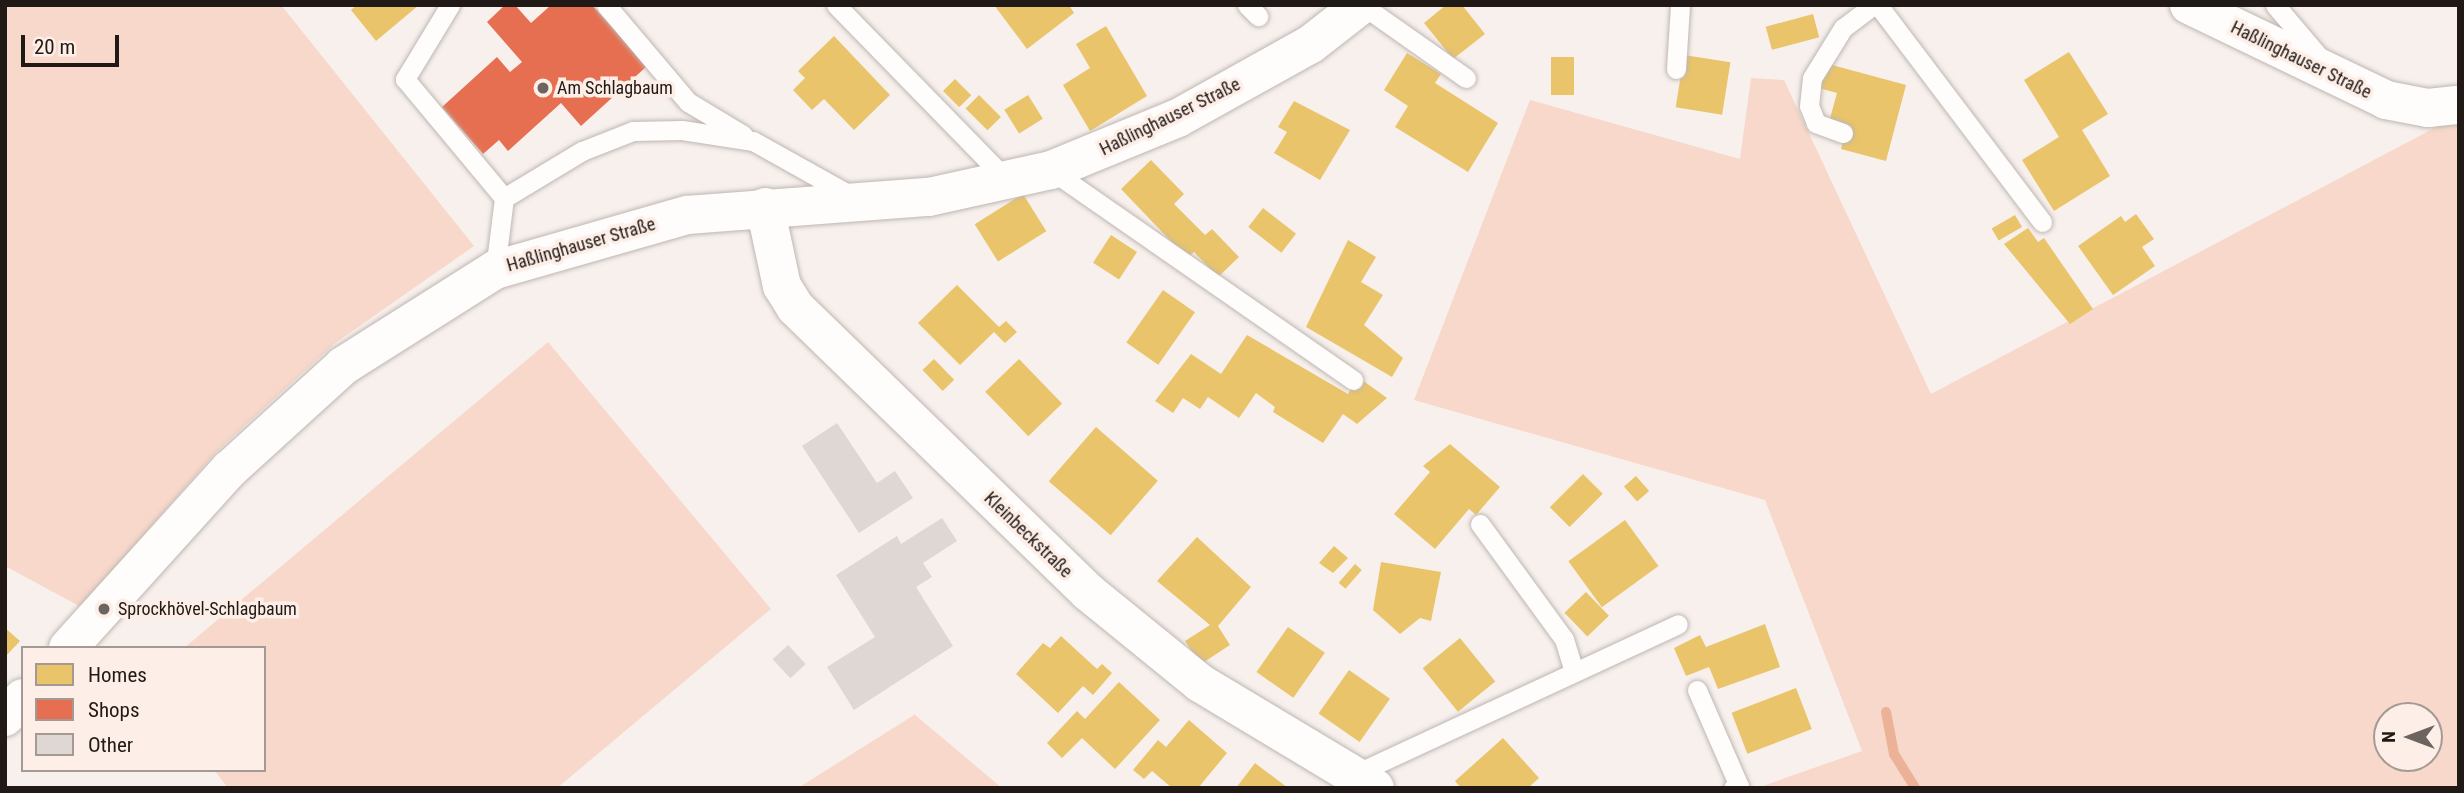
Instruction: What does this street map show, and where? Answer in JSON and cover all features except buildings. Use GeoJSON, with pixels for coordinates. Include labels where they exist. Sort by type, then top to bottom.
{"type":"FeatureCollection","features":[{"type":"Feature","properties":{"kind":"main road","name":"Haßlinghauser Straße"},"geometry":{"type":"LineString","coordinates":[[70,646],[230,469],[343,366],[495,270],[615,231],[765,207],[929,197],[1051,170],[1178,118],[1311,44],[1361,5]]}},
{"type":"Feature","properties":{"kind":"main road","name":"Haßlinghauser Straße"},"geometry":{"type":"LineString","coordinates":[[2189,5],[2339,81],[2386,100],[2428,108],[2459,106]]}},
{"type":"Feature","properties":{"kind":"main road","name":"Kleinbeckstraße"},"geometry":{"type":"LineString","coordinates":[[765,207],[782,286],[795,306],[1013,521],[1088,592],[1200,682],[1364,782]]}},
{"type":"Feature","properties":{"kind":"main road"},"geometry":{"type":"LineString","coordinates":[[5,717],[21,700]]}},
{"type":"Feature","properties":{"kind":"lane"},"geometry":{"type":"LineString","coordinates":[[450,5],[405,79],[504,198],[495,270]]}},
{"type":"Feature","properties":{"kind":"lane"},"geometry":{"type":"LineString","coordinates":[[606,5],[688,102],[861,202]]}},
{"type":"Feature","properties":{"kind":"lane"},"geometry":{"type":"LineString","coordinates":[[836,5],[1007,180]]}},
{"type":"Feature","properties":{"kind":"lane"},"geometry":{"type":"LineString","coordinates":[[1361,5],[1466,78]]}},
{"type":"Feature","properties":{"kind":"lane"},"geometry":{"type":"LineString","coordinates":[[1676,69],[1680,5]]}},
{"type":"Feature","properties":{"kind":"lane"},"geometry":{"type":"LineString","coordinates":[[1843,133],[1816,124],[1809,106],[1812,78],[1843,28],[1876,5],[2042,222]]}},
{"type":"Feature","properties":{"kind":"lane"},"geometry":{"type":"LineString","coordinates":[[2275,5],[2339,81]]}},
{"type":"Feature","properties":{"kind":"lane"},"geometry":{"type":"LineString","coordinates":[[504,198],[582,151],[633,131],[682,130],[753,141]]}},
{"type":"Feature","properties":{"kind":"lane"},"geometry":{"type":"LineString","coordinates":[[1051,170],[1353,380]]}},
{"type":"Feature","properties":{"kind":"lane"},"geometry":{"type":"LineString","coordinates":[[1480,524],[1564,639],[1574,672]]}},
{"type":"Feature","properties":{"kind":"lane"},"geometry":{"type":"LineString","coordinates":[[1364,782],[1574,672],[1678,624]]}},
{"type":"Feature","properties":{"kind":"lane"},"geometry":{"type":"LineString","coordinates":[[1697,690],[1739,786],[1733,788]]}},
{"type":"Feature","properties":{"kind":"shaded area"},"geometry":{"type":"Polygon","coordinates":[[[5,5],[281,5],[474,246],[334,344],[216,452],[81,607],[5,566],[5,5]]]}},
{"type":"Feature","properties":{"kind":"shaded area"},"geometry":{"type":"Polygon","coordinates":[[[1751,78],[1784,80],[1931,394],[2440,125],[2459,123],[2459,788],[1757,788],[1862,751],[1765,500],[1414,400],[1530,100],[1740,159],[1751,78]]]}},
{"type":"Feature","properties":{"kind":"shaded area"},"geometry":{"type":"Polygon","coordinates":[[[548,342],[771,609],[557,788],[228,788],[216,772],[266,772],[266,646],[186,646],[548,342]]]}},
{"type":"Feature","properties":{"kind":"shaded area"},"geometry":{"type":"Polygon","coordinates":[[[914,715],[1002,788],[798,788],[914,715]]]}},
{"type":"Feature","properties":{"kind":"waterway"},"geometry":{"type":"LineString","coordinates":[[1886,712],[1894,754],[1915,788]]}},
{"type":"Feature","properties":{"kind":"place","name":"Am Schlagbaum"},"geometry":{"type":"Point","coordinates":[543,88]}},
{"type":"Feature","properties":{"kind":"place","name":"Sprockhövel-Schlagbaum"},"geometry":{"type":"Point","coordinates":[104,609]}}]}
